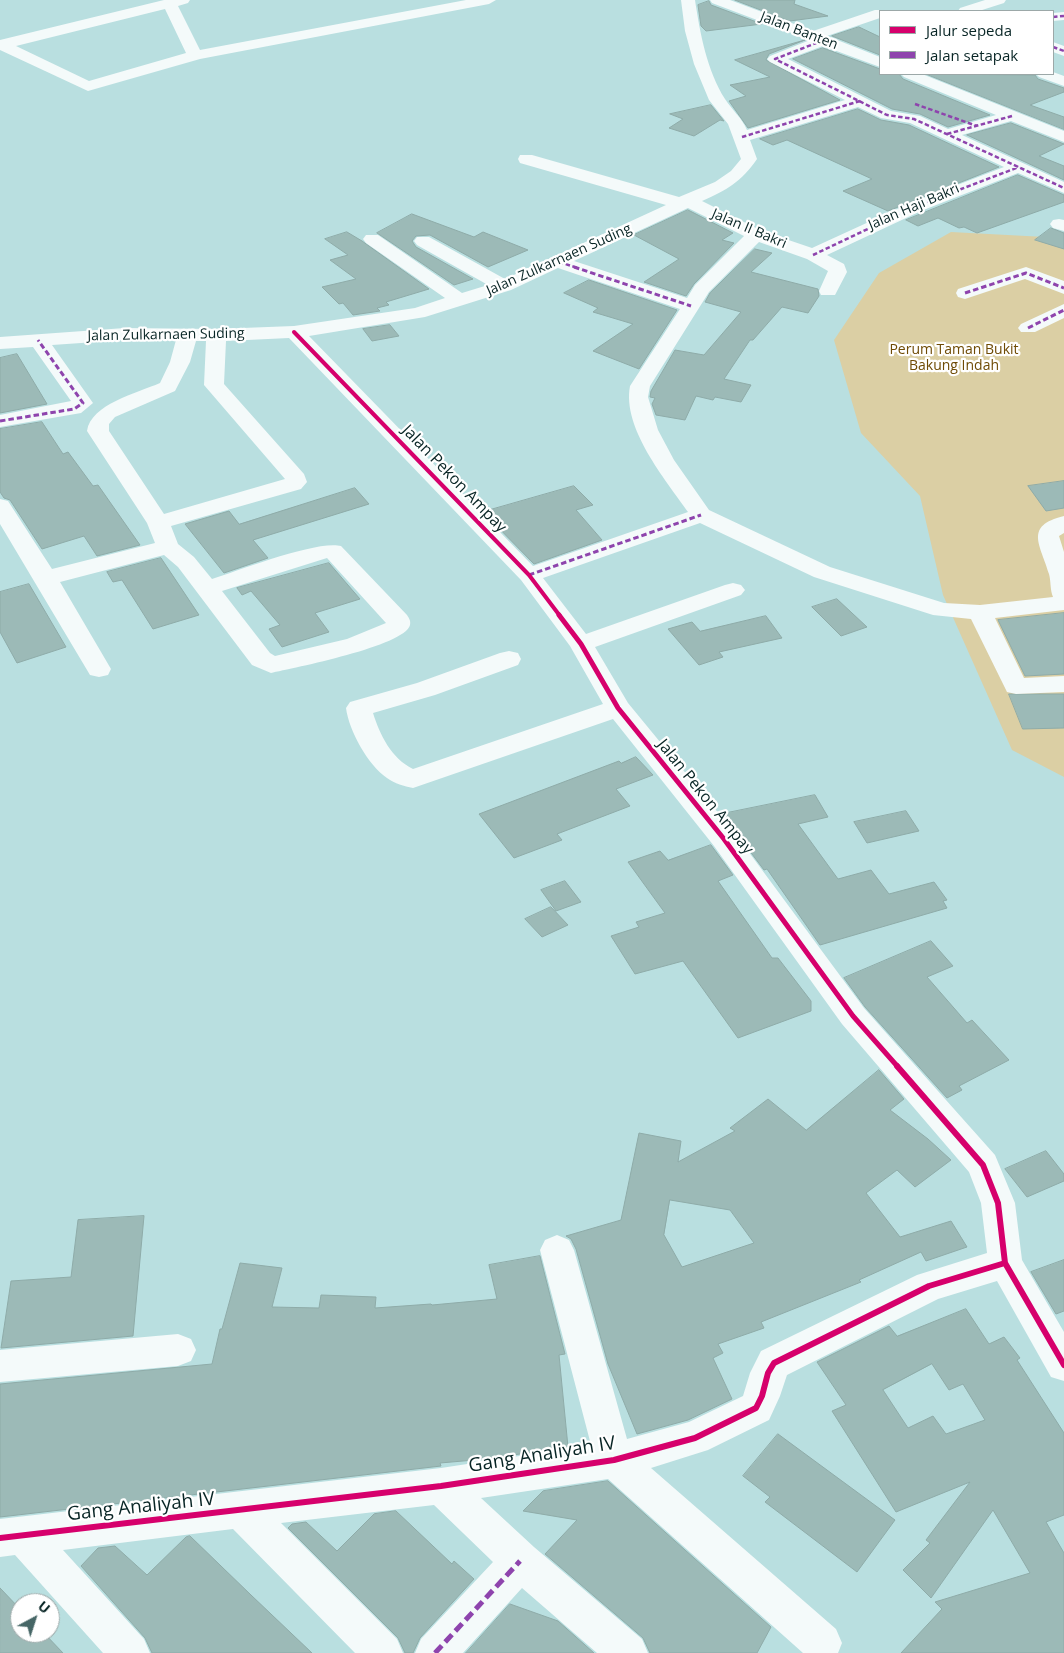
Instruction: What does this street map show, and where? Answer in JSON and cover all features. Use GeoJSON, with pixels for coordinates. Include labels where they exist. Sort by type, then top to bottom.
{"type":"FeatureCollection","features":[{"type":"Feature","properties":{"kind":"street"},"geometry":{"type":"LineString","coordinates":[[1,45],[88,86],[196,55],[489,0]]}},
{"type":"Feature","properties":{"kind":"street","name":"Jalan Zulkarnaen Suding"},"geometry":{"type":"LineString","coordinates":[[0,343],[125,334],[216,335],[294,332],[418,314],[504,286],[721,186],[737,175],[749,159],[736,123],[718,100],[702,64],[692,31],[688,0]]}},
{"type":"Feature","properties":{"kind":"street","name":"Jalan Banten"},"geometry":{"type":"LineString","coordinates":[[717,0],[879,62]]}},
{"type":"Feature","properties":{"kind":"street"},"geometry":{"type":"LineString","coordinates":[[968,10],[1000,0]]}},
{"type":"Feature","properties":{"kind":"street"},"geometry":{"type":"LineString","coordinates":[[1,45],[176,2],[196,55]]}},
{"type":"Feature","properties":{"kind":"street"},"geometry":{"type":"LineString","coordinates":[[856,3],[879,13]]}},
{"type":"Feature","properties":{"kind":"street"},"geometry":{"type":"LineString","coordinates":[[879,13],[818,38],[775,59],[888,115],[908,116],[1064,188]]}},
{"type":"Feature","properties":{"kind":"street"},"geometry":{"type":"LineString","coordinates":[[911,75],[1064,137]]}},
{"type":"Feature","properties":{"kind":"street"},"geometry":{"type":"LineString","coordinates":[[1047,75],[1064,81]]}},
{"type":"Feature","properties":{"kind":"street"},"geometry":{"type":"LineString","coordinates":[[742,137],[860,101]]}},
{"type":"Feature","properties":{"kind":"street"},"geometry":{"type":"LineString","coordinates":[[947,134],[1012,116]]}},
{"type":"Feature","properties":{"kind":"street","name":"Jalan II Bakri"},"geometry":{"type":"LineString","coordinates":[[526,159],[683,202],[756,235],[813,255],[837,268],[838,272],[828,291]]}},
{"type":"Feature","properties":{"kind":"street","name":"Jalan Haji Bakri"},"geometry":{"type":"LineString","coordinates":[[813,255],[889,216],[960,187],[1019,167]]}},
{"type":"Feature","properties":{"kind":"street"},"geometry":{"type":"LineString","coordinates":[[756,235],[702,289],[640,386],[638,397],[647,430],[663,460],[701,514],[822,572],[942,610],[980,612],[1064,604]]}},
{"type":"Feature","properties":{"kind":"street"},"geometry":{"type":"LineString","coordinates":[[372,240],[461,301]]}},
{"type":"Feature","properties":{"kind":"street"},"geometry":{"type":"LineString","coordinates":[[423,241],[504,286]]}},
{"type":"Feature","properties":{"kind":"street"},"geometry":{"type":"LineString","coordinates":[[559,262],[691,306]]}},
{"type":"Feature","properties":{"kind":"street"},"geometry":{"type":"LineString","coordinates":[[966,293],[1026,273],[1064,288]]}},
{"type":"Feature","properties":{"kind":"street"},"geometry":{"type":"LineString","coordinates":[[1028,328],[1064,310]]}},
{"type":"Feature","properties":{"kind":"street","name":"Jalan Pekon Ampay"},"geometry":{"type":"LineString","coordinates":[[294,332],[529,575],[581,644],[618,708],[753,878],[853,1016],[983,1165],[998,1203],[1005,1263],[1064,1365]]}},
{"type":"Feature","properties":{"kind":"street"},"geometry":{"type":"LineString","coordinates":[[158,523],[296,482],[296,479],[191,386],[180,362],[188,334]]}},
{"type":"Feature","properties":{"kind":"street"},"geometry":{"type":"LineString","coordinates":[[207,588],[322,552],[333,551],[398,620],[398,626],[357,644],[271,665],[261,658],[186,562],[168,546],[158,523],[98,431],[99,422],[108,413],[191,386],[214,363],[216,335]]}},
{"type":"Feature","properties":{"kind":"street"},"geometry":{"type":"LineString","coordinates":[[0,422],[74,409],[83,403],[38,340]]}},
{"type":"Feature","properties":{"kind":"street"},"geometry":{"type":"LineString","coordinates":[[180,362],[214,363]]}},
{"type":"Feature","properties":{"kind":"street"},"geometry":{"type":"LineString","coordinates":[[0,506],[46,578],[99,668]]}},
{"type":"Feature","properties":{"kind":"street"},"geometry":{"type":"LineString","coordinates":[[529,575],[701,514]]}},
{"type":"Feature","properties":{"kind":"street"},"geometry":{"type":"LineString","coordinates":[[1064,523],[1048,533],[1048,540],[1061,575],[1064,595]]}},
{"type":"Feature","properties":{"kind":"street"},"geometry":{"type":"LineString","coordinates":[[46,578],[168,546]]}},
{"type":"Feature","properties":{"kind":"street"},"geometry":{"type":"LineString","coordinates":[[581,644],[733,590]]}},
{"type":"Feature","properties":{"kind":"street"},"geometry":{"type":"LineString","coordinates":[[980,612],[1016,686],[1064,684]]}},
{"type":"Feature","properties":{"kind":"street"},"geometry":{"type":"LineString","coordinates":[[509,659],[426,689],[359,708],[362,720],[383,759],[394,770],[413,779],[618,708]]}},
{"type":"Feature","properties":{"kind":"street"},"geometry":{"type":"LineString","coordinates":[[556,1250],[614,1460],[822,1643]]}},
{"type":"Feature","properties":{"kind":"street","name":"Gang Analiyah IV"},"geometry":{"type":"LineString","coordinates":[[11,1536],[242,1511],[440,1486],[614,1460],[695,1438],[756,1408],[763,1400],[767,1375],[774,1363],[930,1286],[1005,1263]]}},
{"type":"Feature","properties":{"kind":"street"},"geometry":{"type":"LineString","coordinates":[[0,1366],[178,1350]]}},
{"type":"Feature","properties":{"kind":"street"},"geometry":{"type":"LineString","coordinates":[[440,1486],[520,1561],[628,1653]]}},
{"type":"Feature","properties":{"kind":"street"},"geometry":{"type":"LineString","coordinates":[[242,1511],[383,1653]]}},
{"type":"Feature","properties":{"kind":"street"},"geometry":{"type":"LineString","coordinates":[[11,1536],[130,1653]]}},
{"type":"Feature","properties":{"kind":"street"},"geometry":{"type":"LineString","coordinates":[[435,1653],[520,1561]]}},
{"type":"Feature","properties":{"kind":"green space","name":"Perum Taman Bukit Bakung Indah"},"geometry":{"type":"Polygon","coordinates":[[[951,232],[1064,238],[1064,777],[1012,750],[943,595],[920,496],[861,433],[834,340],[879,273],[951,232]]]}},
{"type":"Feature","properties":{"kind":"building"},"geometry":{"type":"Polygon","coordinates":[[[735,0],[795,0],[794,4],[828,16],[790,21],[735,0]]]}},
{"type":"Feature","properties":{"kind":"building"},"geometry":{"type":"Polygon","coordinates":[[[709,1],[711,5],[762,24],[706,31],[701,26],[698,5],[709,1]]]}},
{"type":"Feature","properties":{"kind":"building"},"geometry":{"type":"Polygon","coordinates":[[[859,27],[879,37],[879,55],[832,36],[859,27]]]}},
{"type":"Feature","properties":{"kind":"building"},"geometry":{"type":"Polygon","coordinates":[[[805,40],[769,54],[766,60],[840,100],[748,128],[729,101],[746,96],[730,85],[770,77],[735,60],[805,40]]]}},
{"type":"Feature","properties":{"kind":"building"},"geometry":{"type":"Polygon","coordinates":[[[823,48],[879,69],[879,75],[900,75],[903,79],[990,115],[948,127],[920,114],[892,109],[793,59],[823,48]]]}},
{"type":"Feature","properties":{"kind":"building"},"geometry":{"type":"Polygon","coordinates":[[[929,75],[1035,75],[1038,79],[1064,88],[1064,92],[1030,105],[1064,117],[1064,129],[929,75]]]}},
{"type":"Feature","properties":{"kind":"building"},"geometry":{"type":"Polygon","coordinates":[[[711,105],[724,121],[720,120],[694,136],[669,128],[683,119],[670,114],[711,105]]]}},
{"type":"Feature","properties":{"kind":"building"},"geometry":{"type":"Polygon","coordinates":[[[858,109],[881,120],[909,125],[999,167],[888,211],[843,191],[872,179],[787,140],[773,145],[760,139],[858,109]]]}},
{"type":"Feature","properties":{"kind":"building"},"geometry":{"type":"Polygon","coordinates":[[[1011,123],[1064,144],[1039,156],[1064,166],[1064,180],[967,135],[1011,123]]]}},
{"type":"Feature","properties":{"kind":"building"},"geometry":{"type":"Polygon","coordinates":[[[1018,175],[1064,195],[1064,202],[977,233],[964,227],[959,228],[938,218],[918,226],[906,220],[1018,175]]]}},
{"type":"Feature","properties":{"kind":"building"},"geometry":{"type":"Polygon","coordinates":[[[688,210],[733,233],[722,240],[734,243],[694,284],[686,296],[644,282],[679,259],[634,235],[688,210]]]}},
{"type":"Feature","properties":{"kind":"building"},"geometry":{"type":"Polygon","coordinates":[[[412,214],[474,237],[483,232],[528,250],[488,267],[430,235],[416,236],[412,241],[416,247],[473,279],[454,285],[377,233],[412,214]]]}},
{"type":"Feature","properties":{"kind":"building"},"geometry":{"type":"Polygon","coordinates":[[[1051,228],[1064,233],[1064,249],[1035,240],[1051,228]]]}},
{"type":"Feature","properties":{"kind":"building"},"geometry":{"type":"Polygon","coordinates":[[[347,232],[429,289],[386,302],[389,305],[377,308],[380,311],[353,315],[343,303],[339,304],[322,287],[356,279],[330,260],[348,255],[325,239],[347,232]]]}},
{"type":"Feature","properties":{"kind":"building"},"geometry":{"type":"Polygon","coordinates":[[[755,249],[772,253],[751,272],[818,289],[819,296],[808,313],[782,307],[753,340],[750,340],[724,379],[751,385],[741,402],[715,397],[713,400],[696,396],[685,420],[656,415],[652,404],[655,398],[650,397],[651,391],[675,350],[704,355],[741,312],[705,302],[710,293],[755,249]]]}},
{"type":"Feature","properties":{"kind":"building"},"geometry":{"type":"Polygon","coordinates":[[[589,280],[677,310],[639,369],[593,351],[633,324],[593,312],[598,308],[564,293],[589,280]]]}},
{"type":"Feature","properties":{"kind":"building"},"geometry":{"type":"Polygon","coordinates":[[[390,325],[399,336],[372,341],[363,329],[390,325]]]}},
{"type":"Feature","properties":{"kind":"building"},"geometry":{"type":"Polygon","coordinates":[[[17,354],[47,404],[0,413],[0,358],[17,354]]]}},
{"type":"Feature","properties":{"kind":"building"},"geometry":{"type":"Polygon","coordinates":[[[42,422],[63,454],[68,452],[93,486],[98,485],[140,545],[97,556],[84,536],[42,549],[10,500],[4,498],[0,492],[0,429],[42,422]]]}},
{"type":"Feature","properties":{"kind":"building"},"geometry":{"type":"Polygon","coordinates":[[[1064,481],[1064,508],[1046,511],[1028,486],[1064,481]]]}},
{"type":"Feature","properties":{"kind":"building"},"geometry":{"type":"Polygon","coordinates":[[[574,486],[593,505],[576,510],[602,540],[534,564],[483,512],[574,486]]]}},
{"type":"Feature","properties":{"kind":"building"},"geometry":{"type":"Polygon","coordinates":[[[355,488],[369,504],[253,540],[268,558],[224,573],[185,524],[229,511],[239,524],[355,488]]]}},
{"type":"Feature","properties":{"kind":"building"},"geometry":{"type":"Polygon","coordinates":[[[161,558],[199,615],[153,629],[122,580],[113,582],[107,572],[161,558]]]}},
{"type":"Feature","properties":{"kind":"building"},"geometry":{"type":"Polygon","coordinates":[[[329,563],[360,599],[315,613],[329,632],[282,647],[269,629],[280,625],[251,591],[242,595],[237,588],[329,563]]]}},
{"type":"Feature","properties":{"kind":"building"},"geometry":{"type":"Polygon","coordinates":[[[29,584],[66,647],[17,663],[0,632],[0,592],[29,584]]]}},
{"type":"Feature","properties":{"kind":"building"},"geometry":{"type":"Polygon","coordinates":[[[837,599],[867,627],[841,636],[812,607],[837,599]]]}},
{"type":"Feature","properties":{"kind":"building"},"geometry":{"type":"Polygon","coordinates":[[[1064,613],[1064,674],[1025,676],[998,620],[1064,613]]]}},
{"type":"Feature","properties":{"kind":"building"},"geometry":{"type":"Polygon","coordinates":[[[766,616],[782,638],[719,652],[723,657],[699,665],[668,629],[692,622],[700,631],[766,616]]]}},
{"type":"Feature","properties":{"kind":"building"},"geometry":{"type":"Polygon","coordinates":[[[1009,694],[1064,694],[1064,728],[1023,729],[1009,694]]]}},
{"type":"Feature","properties":{"kind":"building"},"geometry":{"type":"Polygon","coordinates":[[[636,757],[653,775],[616,789],[630,806],[557,834],[562,840],[514,858],[479,814],[619,761],[621,763],[636,757]]]}},
{"type":"Feature","properties":{"kind":"building"},"geometry":{"type":"Polygon","coordinates":[[[815,795],[828,817],[798,824],[838,879],[871,870],[889,894],[934,882],[947,900],[943,901],[947,908],[820,945],[767,869],[764,870],[722,814],[815,795]]]}},
{"type":"Feature","properties":{"kind":"building"},"geometry":{"type":"Polygon","coordinates":[[[906,811],[919,831],[867,843],[854,822],[906,811]]]}},
{"type":"Feature","properties":{"kind":"building"},"geometry":{"type":"Polygon","coordinates":[[[711,845],[733,875],[718,881],[772,958],[778,958],[811,1001],[811,1011],[738,1038],[683,961],[635,974],[611,936],[639,927],[636,922],[665,913],[628,862],[660,851],[668,860],[711,845]]]}},
{"type":"Feature","properties":{"kind":"building"},"geometry":{"type":"Polygon","coordinates":[[[565,881],[581,902],[556,911],[541,890],[565,881]]]}},
{"type":"Feature","properties":{"kind":"building"},"geometry":{"type":"Polygon","coordinates":[[[551,907],[568,925],[542,937],[525,919],[551,907]]]}},
{"type":"Feature","properties":{"kind":"building"},"geometry":{"type":"Polygon","coordinates":[[[931,941],[953,966],[927,977],[967,1023],[972,1020],[1009,1060],[959,1086],[962,1090],[947,1098],[865,1007],[844,978],[931,941]]]}},
{"type":"Feature","properties":{"kind":"building"},"geometry":{"type":"Polygon","coordinates":[[[879,1070],[904,1099],[890,1110],[928,1139],[951,1160],[915,1187],[897,1170],[866,1193],[900,1237],[951,1221],[967,1247],[926,1261],[921,1252],[859,1280],[861,1282],[761,1322],[764,1328],[718,1344],[723,1353],[713,1358],[732,1399],[688,1420],[637,1434],[608,1364],[576,1249],[571,1239],[566,1236],[621,1220],[639,1133],[681,1141],[678,1162],[735,1131],[730,1128],[768,1099],[806,1130],[879,1070]],[[670,1200],[664,1235],[682,1267],[754,1243],[730,1210],[670,1200]]]}},
{"type":"Feature","properties":{"kind":"building"},"geometry":{"type":"Polygon","coordinates":[[[1046,1151],[1064,1174],[1064,1181],[1027,1197],[1005,1169],[1046,1151]]]}},
{"type":"Feature","properties":{"kind":"building"},"geometry":{"type":"Polygon","coordinates":[[[144,1216],[133,1336],[1,1348],[11,1281],[71,1277],[78,1220],[144,1216]]]}},
{"type":"Feature","properties":{"kind":"building"},"geometry":{"type":"Polygon","coordinates":[[[540,1256],[565,1354],[559,1355],[568,1447],[486,1459],[440,1463],[441,1466],[0,1517],[0,1384],[212,1364],[220,1329],[222,1329],[240,1263],[282,1268],[272,1307],[319,1308],[321,1295],[376,1297],[375,1308],[497,1299],[489,1265],[540,1256]]]}},
{"type":"Feature","properties":{"kind":"building"},"geometry":{"type":"Polygon","coordinates":[[[1064,1260],[1064,1311],[1056,1314],[1031,1272],[1064,1260]]]}},
{"type":"Feature","properties":{"kind":"building"},"geometry":{"type":"Polygon","coordinates":[[[966,1309],[989,1344],[1004,1337],[1020,1358],[1017,1360],[1064,1433],[1064,1515],[1046,1522],[1064,1553],[1064,1653],[901,1653],[942,1609],[935,1602],[1030,1573],[993,1510],[931,1598],[903,1570],[930,1543],[926,1540],[970,1482],[896,1512],[832,1411],[846,1405],[817,1362],[889,1326],[897,1336],[966,1309]],[[932,1364],[883,1390],[908,1428],[933,1416],[946,1434],[985,1420],[963,1384],[949,1390],[932,1364]]]}},
{"type":"Feature","properties":{"kind":"building"},"geometry":{"type":"Polygon","coordinates":[[[778,1434],[895,1520],[857,1572],[765,1502],[770,1497],[743,1476],[778,1434]]]}},
{"type":"Feature","properties":{"kind":"building"},"geometry":{"type":"Polygon","coordinates":[[[608,1481],[771,1627],[757,1653],[650,1653],[643,1638],[545,1554],[577,1520],[523,1511],[543,1491],[608,1481]]]}},
{"type":"Feature","properties":{"kind":"building"},"geometry":{"type":"Polygon","coordinates":[[[396,1511],[452,1564],[454,1561],[474,1579],[420,1638],[413,1653],[405,1653],[398,1638],[288,1528],[292,1524],[306,1522],[337,1551],[374,1514],[396,1511]]]}},
{"type":"Feature","properties":{"kind":"building"},"geometry":{"type":"Polygon","coordinates":[[[190,1536],[312,1653],[152,1653],[145,1638],[81,1566],[98,1548],[115,1546],[147,1575],[186,1537],[190,1536]]]}},
{"type":"Feature","properties":{"kind":"building"},"geometry":{"type":"Polygon","coordinates":[[[0,1588],[10,1598],[10,1643],[54,1643],[63,1653],[0,1653],[0,1588]]]}},
{"type":"Feature","properties":{"kind":"building"},"geometry":{"type":"Polygon","coordinates":[[[510,1604],[558,1621],[594,1653],[466,1653],[510,1604]]]}},
{"type":"Feature","properties":{"kind":"marked path"},"geometry":{"type":"LineString","coordinates":[[1054,17],[1064,16]]}},
{"type":"Feature","properties":{"kind":"marked path"},"geometry":{"type":"LineString","coordinates":[[824,40],[775,59],[887,115],[914,119],[1064,188]]}},
{"type":"Feature","properties":{"kind":"marked path"},"geometry":{"type":"LineString","coordinates":[[1054,47],[1064,51]]}},
{"type":"Feature","properties":{"kind":"marked path"},"geometry":{"type":"LineString","coordinates":[[742,137],[860,101]]}},
{"type":"Feature","properties":{"kind":"marked path"},"geometry":{"type":"LineString","coordinates":[[915,104],[977,126]]}},
{"type":"Feature","properties":{"kind":"marked path"},"geometry":{"type":"LineString","coordinates":[[947,134],[1012,116]]}},
{"type":"Feature","properties":{"kind":"marked path"},"geometry":{"type":"LineString","coordinates":[[813,255],[914,207],[1019,167]]}},
{"type":"Feature","properties":{"kind":"marked path"},"geometry":{"type":"LineString","coordinates":[[559,262],[691,306]]}},
{"type":"Feature","properties":{"kind":"marked path"},"geometry":{"type":"LineString","coordinates":[[965,293],[1026,273],[1064,288]]}},
{"type":"Feature","properties":{"kind":"marked path"},"geometry":{"type":"LineString","coordinates":[[1028,328],[1064,310]]}},
{"type":"Feature","properties":{"kind":"marked path"},"geometry":{"type":"LineString","coordinates":[[0,421],[74,409],[83,403],[38,340]]}},
{"type":"Feature","properties":{"kind":"marked path"},"geometry":{"type":"LineString","coordinates":[[529,575],[701,515]]}},
{"type":"Feature","properties":{"kind":"marked path"},"geometry":{"type":"LineString","coordinates":[[435,1653],[520,1561]]}},
{"type":"Feature","properties":{"kind":"cycle path"},"geometry":{"type":"LineString","coordinates":[[294,332],[529,575],[581,644],[618,708],[724,839],[853,1016],[983,1165],[998,1203],[1005,1263],[1064,1365]]}},
{"type":"Feature","properties":{"kind":"cycle path"},"geometry":{"type":"LineString","coordinates":[[0,1538],[441,1486],[614,1460],[695,1438],[756,1408],[760,1402],[768,1373],[774,1363],[929,1286],[1005,1263]]}}]}
